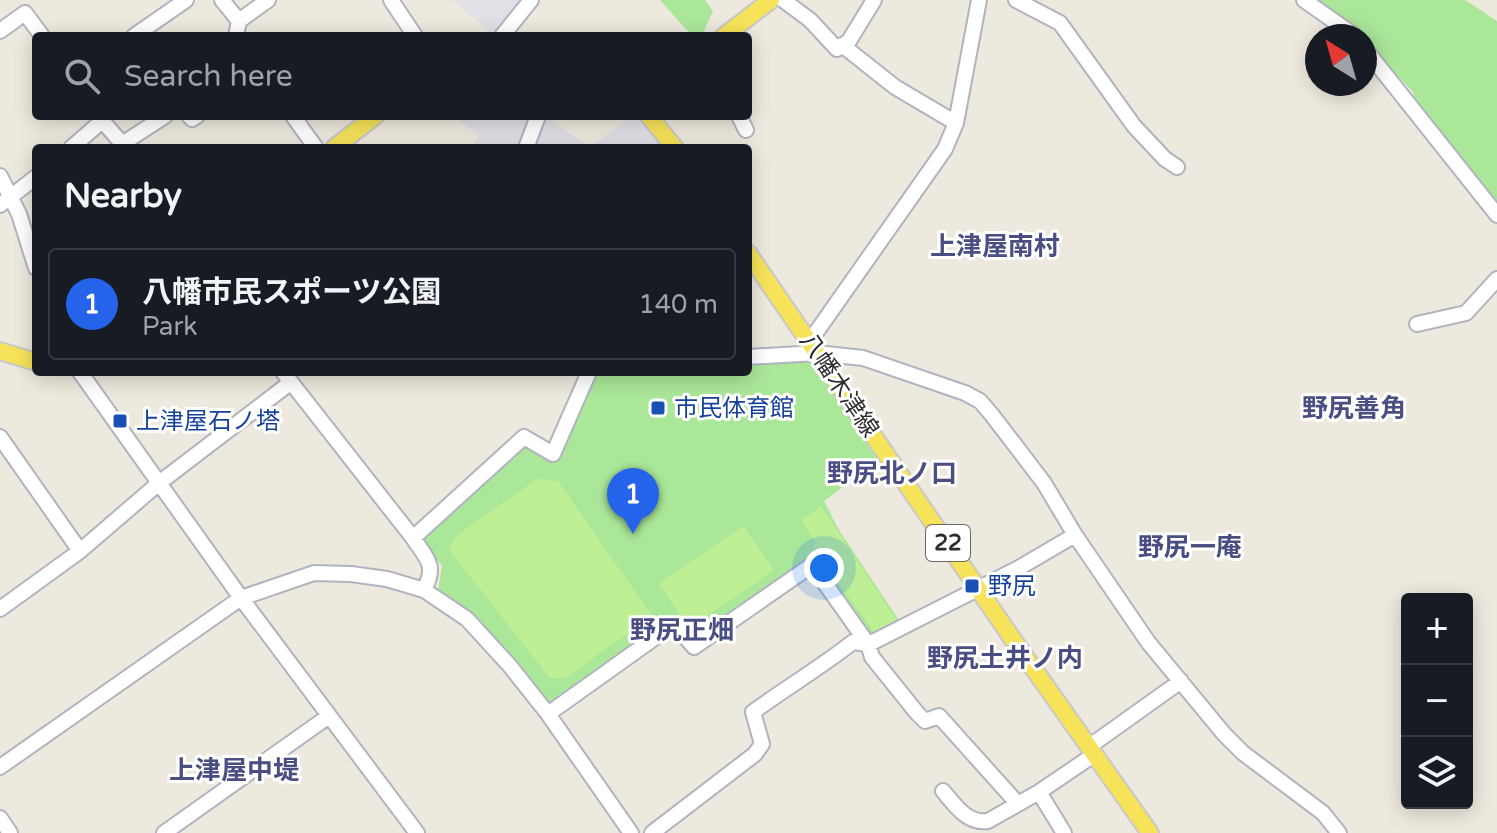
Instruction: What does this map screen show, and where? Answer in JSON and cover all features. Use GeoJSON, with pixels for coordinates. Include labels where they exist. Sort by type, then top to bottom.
{"type":"FeatureCollection","features":[{"type":"Feature","properties":{"kind":"main road"},"geometry":{"type":"LineString","coordinates":[[729,32],[771,0]]}},
{"type":"Feature","properties":{"kind":"main road"},"geometry":{"type":"LineString","coordinates":[[346,144],[371,120]]}},
{"type":"Feature","properties":{"kind":"main road"},"geometry":{"type":"LineString","coordinates":[[652,120],[672,144]]}},
{"type":"Feature","properties":{"kind":"main road","name":"八幡木津線"},"geometry":{"type":"LineString","coordinates":[[752,259],[1150,833]]}},
{"type":"Feature","properties":{"kind":"main road"},"geometry":{"type":"LineString","coordinates":[[0,351],[32,361]]}},
{"type":"Feature","properties":{"kind":"street"},"geometry":{"type":"LineString","coordinates":[[140,32],[186,0]]}},
{"type":"Feature","properties":{"kind":"street"},"geometry":{"type":"LineString","coordinates":[[222,0],[237,29],[268,0]]}},
{"type":"Feature","properties":{"kind":"street"},"geometry":{"type":"LineString","coordinates":[[391,0],[412,32]]}},
{"type":"Feature","properties":{"kind":"street"},"geometry":{"type":"LineString","coordinates":[[505,32],[531,0]]}},
{"type":"Feature","properties":{"kind":"street"},"geometry":{"type":"LineString","coordinates":[[783,0],[810,20],[837,49],[862,24],[874,0]]}},
{"type":"Feature","properties":{"kind":"street"},"geometry":{"type":"LineString","coordinates":[[814,347],[945,149],[956,123],[979,0]]}},
{"type":"Feature","properties":{"kind":"street"},"geometry":{"type":"LineString","coordinates":[[1016,0],[1060,23],[1134,126],[1165,159],[1177,167]]}},
{"type":"Feature","properties":{"kind":"street"},"geometry":{"type":"LineString","coordinates":[[1304,0],[1338,24]]}},
{"type":"Feature","properties":{"kind":"street"},"geometry":{"type":"LineString","coordinates":[[0,31],[25,13],[39,32]]}},
{"type":"Feature","properties":{"kind":"street"},"geometry":{"type":"LineString","coordinates":[[842,45],[895,87],[956,123]]}},
{"type":"Feature","properties":{"kind":"street"},"geometry":{"type":"LineString","coordinates":[[1377,64],[1497,215]]}},
{"type":"Feature","properties":{"kind":"street"},"geometry":{"type":"LineString","coordinates":[[75,144],[99,120]]}},
{"type":"Feature","properties":{"kind":"street"},"geometry":{"type":"LineString","coordinates":[[101,120],[122,144]]}},
{"type":"Feature","properties":{"kind":"street"},"geometry":{"type":"LineString","coordinates":[[127,144],[160,120]]}},
{"type":"Feature","properties":{"kind":"street"},"geometry":{"type":"LineString","coordinates":[[297,120],[313,144]]}},
{"type":"Feature","properties":{"kind":"street"},"geometry":{"type":"LineString","coordinates":[[528,144],[536,120]]}},
{"type":"Feature","properties":{"kind":"street"},"geometry":{"type":"LineString","coordinates":[[741,120],[746,130]]}},
{"type":"Feature","properties":{"kind":"street"},"geometry":{"type":"LineString","coordinates":[[0,176],[6,201],[32,259]]}},
{"type":"Feature","properties":{"kind":"street"},"geometry":{"type":"LineString","coordinates":[[6,201],[32,180]]}},
{"type":"Feature","properties":{"kind":"street"},"geometry":{"type":"LineString","coordinates":[[1417,324],[1466,313],[1497,279]]}},
{"type":"Feature","properties":{"kind":"street"},"geometry":{"type":"LineString","coordinates":[[752,356],[814,347],[863,358],[980,401],[1044,483],[1075,535],[1148,642],[1224,734],[1243,753],[1323,813],[1339,833]]}},
{"type":"Feature","properties":{"kind":"street"},"geometry":{"type":"LineString","coordinates":[[83,376],[241,598],[414,832]]}},
{"type":"Feature","properties":{"kind":"street"},"geometry":{"type":"LineString","coordinates":[[413,538],[524,437],[553,454],[587,376]]}},
{"type":"Feature","properties":{"kind":"street"},"geometry":{"type":"LineString","coordinates":[[0,609],[80,551],[287,377],[413,538],[431,566],[431,576],[424,590]]}},
{"type":"Feature","properties":{"kind":"street"},"geometry":{"type":"LineString","coordinates":[[0,437],[80,551]]}},
{"type":"Feature","properties":{"kind":"street"},"geometry":{"type":"LineString","coordinates":[[652,833],[755,754],[762,744],[753,712],[817,671],[853,642],[868,644],[979,589],[1075,535]]}},
{"type":"Feature","properties":{"kind":"street"},"geometry":{"type":"LineString","coordinates":[[548,714],[674,624],[694,647],[812,565],[868,644],[872,657],[917,713],[925,721],[939,716],[1018,804]]}},
{"type":"Feature","properties":{"kind":"street"},"geometry":{"type":"LineString","coordinates":[[0,767],[241,598],[314,573],[351,574],[387,579],[424,590],[467,619],[548,714],[631,833]]}},
{"type":"Feature","properties":{"kind":"street"},"geometry":{"type":"LineString","coordinates":[[943,791],[960,812],[981,822],[988,821],[1039,792],[1181,681]]}},
{"type":"Feature","properties":{"kind":"street"},"geometry":{"type":"LineString","coordinates":[[164,833],[329,716]]}},
{"type":"Feature","properties":{"kind":"street"},"geometry":{"type":"LineString","coordinates":[[1039,792],[1064,833]]}},
{"type":"Feature","properties":{"kind":"street"},"geometry":{"type":"LineString","coordinates":[[0,818],[10,833]]}},
{"type":"Feature","properties":{"kind":"shaded area"},"geometry":{"type":"Polygon","coordinates":[[[453,0],[523,0],[497,32],[489,32],[453,0]]]}},
{"type":"Feature","properties":{"kind":"shaded area"},"geometry":{"type":"Polygon","coordinates":[[[458,120],[533,120],[524,144],[474,144],[479,135],[458,120]]]}},
{"type":"Feature","properties":{"kind":"shaded area"},"geometry":{"type":"Polygon","coordinates":[[[540,120],[552,120],[585,144],[529,144],[540,120]]]}},
{"type":"Feature","properties":{"kind":"shaded area"},"geometry":{"type":"Polygon","coordinates":[[[627,120],[644,120],[663,144],[593,144],[627,120]]]}},
{"type":"Feature","properties":{"kind":"green space"},"geometry":{"type":"Polygon","coordinates":[[[660,0],[705,0],[713,11],[704,32],[688,32],[660,0]]]}},
{"type":"Feature","properties":{"kind":"green space"},"geometry":{"type":"Polygon","coordinates":[[[1309,0],[1465,0],[1497,21],[1497,210],[1412,102],[1414,93],[1399,77],[1391,78],[1377,60],[1377,24],[1342,24],[1309,0]]]}},
{"type":"Feature","properties":{"kind":"green space"},"geometry":{"type":"Polygon","coordinates":[[[814,357],[882,458],[824,501],[839,530],[900,622],[869,640],[814,560],[694,640],[677,620],[549,706],[478,620],[438,590],[442,566],[419,538],[524,443],[555,459],[592,376],[752,376],[752,361],[814,357]]]}},
{"type":"Feature","properties":{"kind":"green space"},"geometry":{"type":"Polygon","coordinates":[[[537,479],[558,481],[652,616],[565,678],[550,678],[449,550],[456,536],[537,479]]]}},
{"type":"Feature","properties":{"kind":"green space"},"geometry":{"type":"Polygon","coordinates":[[[821,506],[897,621],[876,635],[813,547],[817,544],[801,520],[821,506]]]}},
{"type":"Feature","properties":{"kind":"green space"},"geometry":{"type":"Polygon","coordinates":[[[743,526],[774,570],[689,628],[659,584],[743,526]]]}},
{"type":"Feature","properties":{"kind":"place","name":"市民体育館"},"geometry":{"type":"Point","coordinates":[658,408]}},
{"type":"Feature","properties":{"kind":"place","name":"上津屋石ノ塔"},"geometry":{"type":"Point","coordinates":[120,421]}},
{"type":"Feature","properties":{"kind":"place","name":"八幡市民スポーツ公園"},"geometry":{"type":"Point","coordinates":[633,534]}},
{"type":"Feature","properties":{"kind":"place","name":"野尻"},"geometry":{"type":"Point","coordinates":[972,586]}},
{"type":"Feature","properties":{"kind":"district","name":"上津屋南村"},"geometry":{"type":"Point","coordinates":[995,246]}},
{"type":"Feature","properties":{"kind":"district","name":"野尻善角"},"geometry":{"type":"Point","coordinates":[1354,408]}},
{"type":"Feature","properties":{"kind":"district","name":"野尻北ノ口"},"geometry":{"type":"Point","coordinates":[892,473]}},
{"type":"Feature","properties":{"kind":"district","name":"野尻一庵"},"geometry":{"type":"Point","coordinates":[1190,547]}},
{"type":"Feature","properties":{"kind":"district","name":"野尻正畑"},"geometry":{"type":"Point","coordinates":[682,630]}},
{"type":"Feature","properties":{"kind":"district","name":"野尻土井ノ内"},"geometry":{"type":"Point","coordinates":[1005,658]}},
{"type":"Feature","properties":{"kind":"district","name":"上津屋中堤"},"geometry":{"type":"Point","coordinates":[234,770]}}]}
